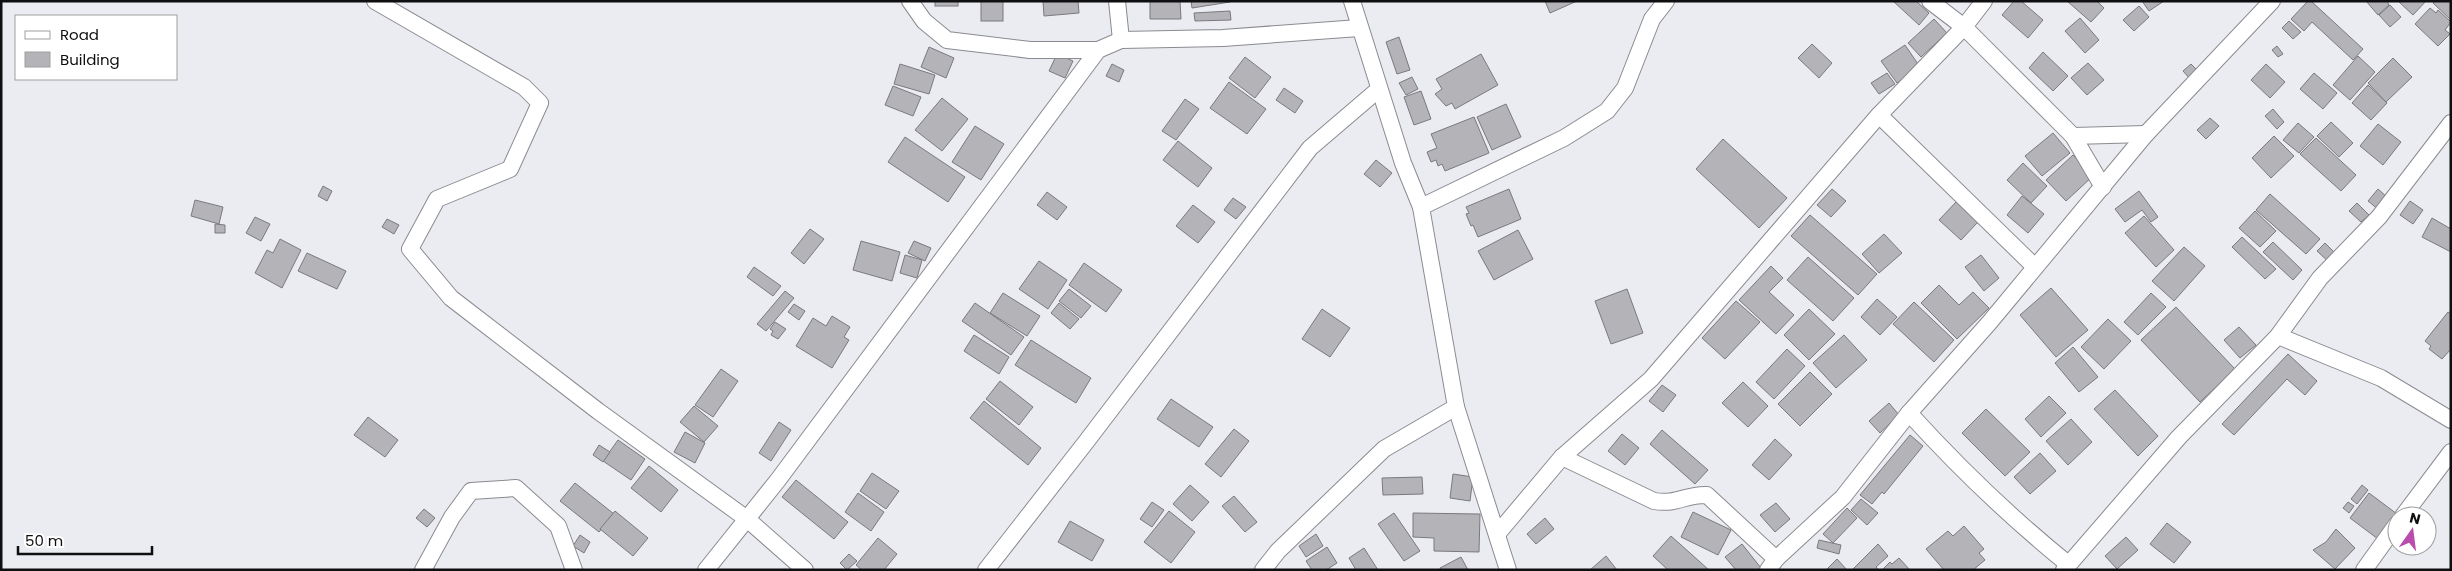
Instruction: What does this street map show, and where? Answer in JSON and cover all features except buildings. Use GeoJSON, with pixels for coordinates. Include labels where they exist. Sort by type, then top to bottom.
{"type":"FeatureCollection","features":[{"type":"Feature","properties":{"kind":"street"},"geometry":{"type":"LineString","coordinates":[[375,1],[524,87],[540,103],[510,169],[437,199],[410,249],[451,298],[598,411],[747,519],[805,570]]}},
{"type":"Feature","properties":{"kind":"street"},"geometry":{"type":"LineString","coordinates":[[910,1],[924,21],[947,40],[1030,50],[1098,50],[1122,40],[1223,38],[1359,28]]}},
{"type":"Feature","properties":{"kind":"street"},"geometry":{"type":"LineString","coordinates":[[1117,1],[1122,40]]}},
{"type":"Feature","properties":{"kind":"street"},"geometry":{"type":"LineString","coordinates":[[1352,1],[1359,28],[1404,163],[1421,207],[1456,407],[1498,533],[1508,570]]}},
{"type":"Feature","properties":{"kind":"street"},"geometry":{"type":"LineString","coordinates":[[1421,207],[1564,138],[1606,111],[1625,88],[1652,19],[1666,1]]}},
{"type":"Feature","properties":{"kind":"street"},"geometry":{"type":"LineString","coordinates":[[1930,1],[1964,27],[2072,136],[2103,187]]}},
{"type":"Feature","properties":{"kind":"street"},"geometry":{"type":"LineString","coordinates":[[1498,533],[1562,457],[1651,379],[1879,115],[1964,27],[1984,1]]}},
{"type":"Feature","properties":{"kind":"street"},"geometry":{"type":"LineString","coordinates":[[1562,457],[1654,501],[1668,504],[1697,495],[1707,495],[1772,565],[1843,497],[1909,413],[1989,323],[2034,266],[2103,187],[2146,134],[2272,1]]}},
{"type":"Feature","properties":{"kind":"street"},"geometry":{"type":"LineString","coordinates":[[706,570],[747,519],[1098,50]]}},
{"type":"Feature","properties":{"kind":"street"},"geometry":{"type":"LineString","coordinates":[[986,570],[1310,148],[1380,89]]}},
{"type":"Feature","properties":{"kind":"street"},"geometry":{"type":"LineString","coordinates":[[1879,115],[2034,266]]}},
{"type":"Feature","properties":{"kind":"street"},"geometry":{"type":"LineString","coordinates":[[1909,413],[1952,460],[2066,567],[2179,437],[2278,336],[2320,278],[2379,217],[2451,123]]}},
{"type":"Feature","properties":{"kind":"street"},"geometry":{"type":"LineString","coordinates":[[2072,136],[2146,134]]}},
{"type":"Feature","properties":{"kind":"street"},"geometry":{"type":"LineString","coordinates":[[2278,336],[2381,378],[2451,420]]}},
{"type":"Feature","properties":{"kind":"street"},"geometry":{"type":"LineString","coordinates":[[1263,570],[1278,551],[1384,449],[1456,407]]}},
{"type":"Feature","properties":{"kind":"street"},"geometry":{"type":"LineString","coordinates":[[2410,506],[2451,452]]}},
{"type":"Feature","properties":{"kind":"street"},"geometry":{"type":"LineString","coordinates":[[423,570],[452,518],[471,491],[516,488],[558,526],[574,570]]}},
{"type":"Feature","properties":{"kind":"street"},"geometry":{"type":"LineString","coordinates":[[2364,570],[2387,538]]}}]}
